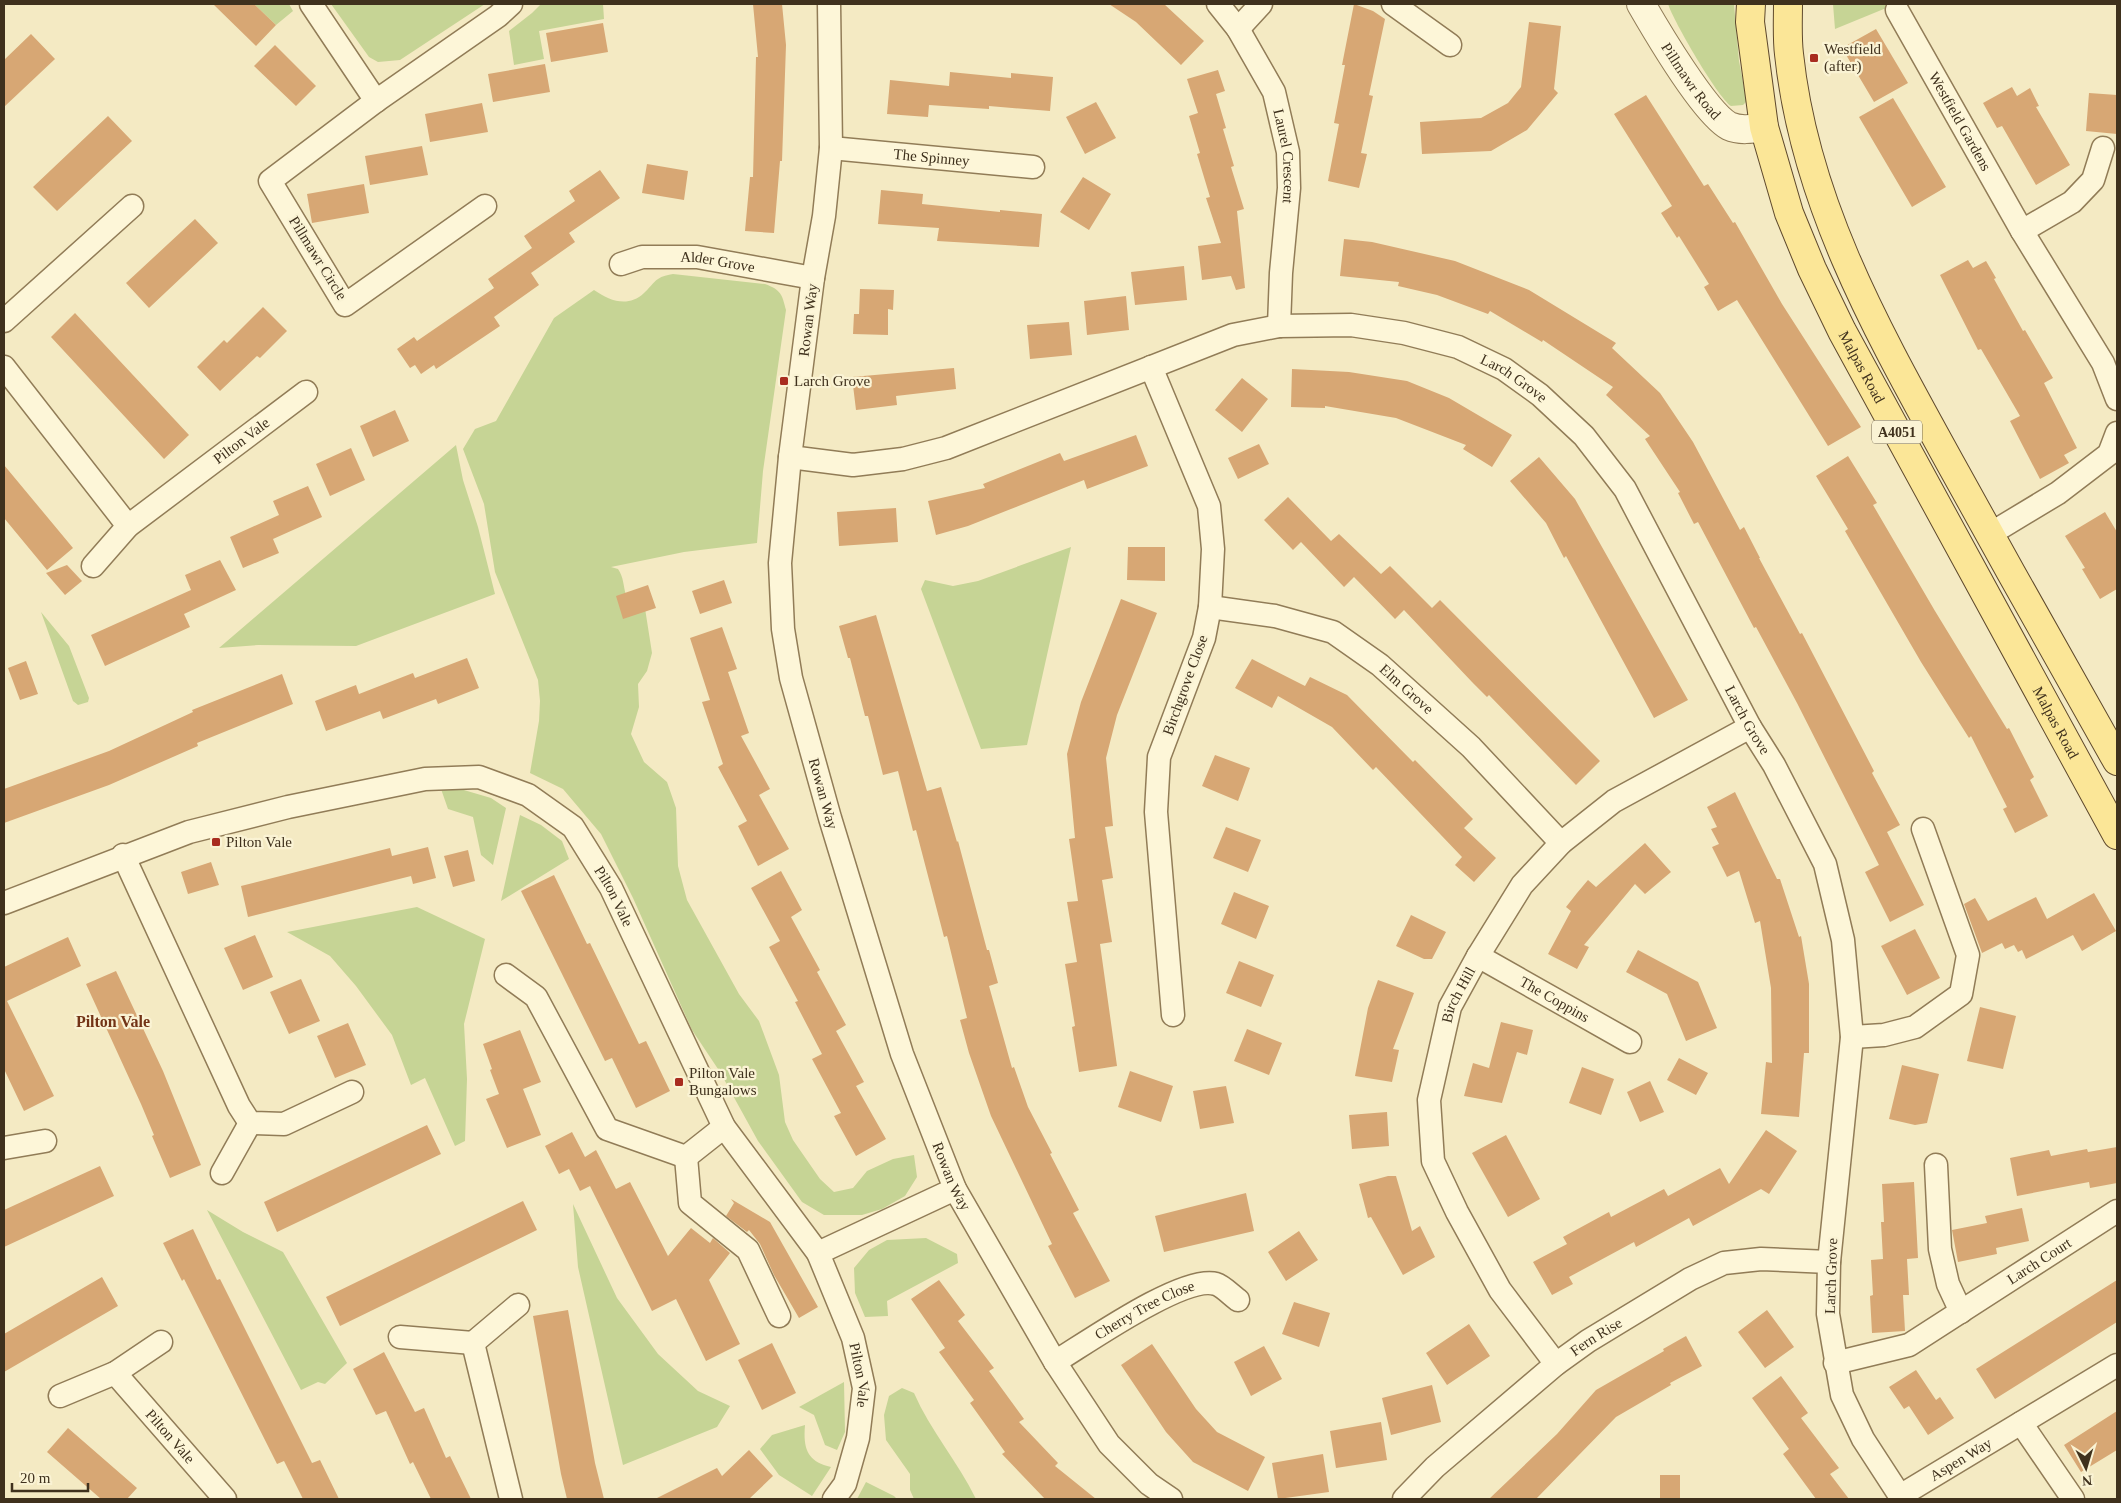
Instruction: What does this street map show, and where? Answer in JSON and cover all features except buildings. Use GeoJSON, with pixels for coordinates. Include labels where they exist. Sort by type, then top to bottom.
{"type":"FeatureCollection","features":[{"type":"Feature","properties":{"kind":"main road","name":"Malpas Road"},"geometry":{"type":"LineString","coordinates":[[1751,4],[1750,22],[1764,127],[1789,213],[1812,269],[1842,331],[2117,835]]}},
{"type":"Feature","properties":{"kind":"main road","name":"Malpas Road"},"geometry":{"type":"LineString","coordinates":[[1788,4],[1788,53],[1800,127],[1842,254],[1876,327],[2117,761]]}},
{"type":"Feature","properties":{"kind":"street"},"geometry":{"type":"LineString","coordinates":[[311,4],[376,101]]}},
{"type":"Feature","properties":{"kind":"street","name":"Pillmawr Circle"},"geometry":{"type":"LineString","coordinates":[[485,206],[345,305],[270,181],[376,101],[498,16],[511,4]]}},
{"type":"Feature","properties":{"kind":"street","name":"Rowan Way"},"geometry":{"type":"LineString","coordinates":[[829,4],[831,148],[824,216],[813,278],[790,457],[780,563],[783,629],[791,678],[830,818],[902,1054],[955,1189],[1055,1362],[1110,1444],[1149,1484],[1171,1499]]}},
{"type":"Feature","properties":{"kind":"street","name":"Laurel Crescent"},"geometry":{"type":"LineString","coordinates":[[1218,4],[1238,29],[1274,92],[1288,152],[1289,188],[1280,274],[1280,326]]}},
{"type":"Feature","properties":{"kind":"street"},"geometry":{"type":"LineString","coordinates":[[1238,29],[1261,4]]}},
{"type":"Feature","properties":{"kind":"street"},"geometry":{"type":"LineString","coordinates":[[1393,4],[1450,45]]}},
{"type":"Feature","properties":{"kind":"street","name":"Pillmawr Road"},"geometry":{"type":"LineString","coordinates":[[1641,4],[1689,80],[1716,114],[1729,126],[1744,130],[1764,127]]}},
{"type":"Feature","properties":{"kind":"street","name":"Westfield Gardens"},"geometry":{"type":"LineString","coordinates":[[1897,10],[2022,231],[2103,363],[2117,399]]}},
{"type":"Feature","properties":{"kind":"street","name":"The Spinney"},"geometry":{"type":"LineString","coordinates":[[831,148],[1033,167]]}},
{"type":"Feature","properties":{"kind":"street"},"geometry":{"type":"LineString","coordinates":[[2022,231],[2072,202],[2093,180],[2104,148]]}},
{"type":"Feature","properties":{"kind":"street"},"geometry":{"type":"LineString","coordinates":[[4,321],[132,206]]}},
{"type":"Feature","properties":{"kind":"street","name":"Alder Grove"},"geometry":{"type":"LineString","coordinates":[[621,264],[642,256],[697,257],[813,278]]}},
{"type":"Feature","properties":{"kind":"street","name":"Larch Grove"},"geometry":{"type":"LineString","coordinates":[[790,457],[853,465],[904,459],[946,448],[1232,335],[1280,326],[1351,325],[1404,333],[1458,347],[1504,369],[1540,395],[1584,436],[1625,489],[1750,727],[1774,765],[1825,864],[1843,940],[1852,1037],[1829,1262],[1828,1314],[1835,1364],[1842,1395],[1864,1439],[1901,1498]]}},
{"type":"Feature","properties":{"kind":"street"},"geometry":{"type":"LineString","coordinates":[[4,367],[128,526]]}},
{"type":"Feature","properties":{"kind":"street","name":"Birchgrove Close"},"geometry":{"type":"LineString","coordinates":[[1151,367],[1209,506],[1213,549],[1210,607],[1204,638],[1159,757],[1156,812],[1173,1015]]}},
{"type":"Feature","properties":{"kind":"street","name":"Pilton Vale"},"geometry":{"type":"LineString","coordinates":[[93,566],[128,526],[306,392]]}},
{"type":"Feature","properties":{"kind":"street"},"geometry":{"type":"LineString","coordinates":[[1990,534],[2058,493],[2109,454],[2117,433]]}},
{"type":"Feature","properties":{"kind":"street","name":"Elm Grove"},"geometry":{"type":"LineString","coordinates":[[1210,607],[1275,616],[1333,632],[1380,664],[1471,747],[1561,843]]}},
{"type":"Feature","properties":{"kind":"street","name":"Birch Hill"},"geometry":{"type":"LineString","coordinates":[[1556,1364],[1500,1290],[1457,1212],[1433,1161],[1429,1100],[1450,1007],[1478,956],[1522,885],[1561,843],[1614,801],[1750,727]]}},
{"type":"Feature","properties":{"kind":"street","name":"Pilton Vale"},"geometry":{"type":"LineString","coordinates":[[4,903],[189,832],[288,807],[425,778],[479,777],[528,795],[573,827],[610,888],[724,1127],[818,1253],[854,1338],[864,1388],[858,1438],[845,1484],[834,1499]]}},
{"type":"Feature","properties":{"kind":"street"},"geometry":{"type":"LineString","coordinates":[[1852,1037],[1884,1035],[1916,1027],[1961,994],[1968,956],[1923,829]]}},
{"type":"Feature","properties":{"kind":"street"},"geometry":{"type":"LineString","coordinates":[[124,856],[239,1106],[250,1123]]}},
{"type":"Feature","properties":{"kind":"street","name":"The Coppins"},"geometry":{"type":"LineString","coordinates":[[1478,956],[1630,1042]]}},
{"type":"Feature","properties":{"kind":"street"},"geometry":{"type":"LineString","coordinates":[[506,975],[536,997],[607,1129],[686,1157]]}},
{"type":"Feature","properties":{"kind":"street"},"geometry":{"type":"LineString","coordinates":[[250,1123],[284,1124],[352,1092]]}},
{"type":"Feature","properties":{"kind":"street"},"geometry":{"type":"LineString","coordinates":[[222,1173],[250,1123]]}},
{"type":"Feature","properties":{"kind":"street"},"geometry":{"type":"LineString","coordinates":[[686,1157],[724,1127]]}},
{"type":"Feature","properties":{"kind":"street"},"geometry":{"type":"LineString","coordinates":[[4,1148],[45,1141]]}},
{"type":"Feature","properties":{"kind":"street"},"geometry":{"type":"LineString","coordinates":[[686,1157],[690,1203],[748,1250],[780,1316]]}},
{"type":"Feature","properties":{"kind":"street"},"geometry":{"type":"LineString","coordinates":[[1936,1165],[1940,1249],[1948,1284],[1961,1312]]}},
{"type":"Feature","properties":{"kind":"street"},"geometry":{"type":"LineString","coordinates":[[818,1253],[955,1189]]}},
{"type":"Feature","properties":{"kind":"street","name":"Larch Court"},"geometry":{"type":"LineString","coordinates":[[1835,1364],[1910,1345],[2117,1211]]}},
{"type":"Feature","properties":{"kind":"street","name":"Fern Rise"},"geometry":{"type":"LineString","coordinates":[[1404,1499],[1435,1468],[1556,1364],[1588,1341],[1690,1279],[1724,1263],[1761,1259],[1829,1262]]}},
{"type":"Feature","properties":{"kind":"street","name":"Cherry Tree Close"},"geometry":{"type":"LineString","coordinates":[[1055,1362],[1142,1308],[1187,1286],[1215,1284],[1238,1300]]}},
{"type":"Feature","properties":{"kind":"street"},"geometry":{"type":"LineString","coordinates":[[400,1337],[473,1343],[518,1305]]}},
{"type":"Feature","properties":{"kind":"street"},"geometry":{"type":"LineString","coordinates":[[60,1396],[115,1373],[161,1342]]}},
{"type":"Feature","properties":{"kind":"street"},"geometry":{"type":"LineString","coordinates":[[473,1343],[511,1499]]}},
{"type":"Feature","properties":{"kind":"street","name":"Aspen Way"},"geometry":{"type":"LineString","coordinates":[[1901,1498],[2117,1365]]}},
{"type":"Feature","properties":{"kind":"street","name":"Pilton Vale"},"geometry":{"type":"LineString","coordinates":[[115,1373],[225,1499]]}},
{"type":"Feature","properties":{"kind":"street"},"geometry":{"type":"LineString","coordinates":[[2021,1423],[2074,1499]]}},
{"type":"Feature","properties":{"kind":"green space"},"geometry":{"type":"Polygon","coordinates":[[[254,4],[289,4],[293,11],[276,25],[254,4]]]}},
{"type":"Feature","properties":{"kind":"green space"},"geometry":{"type":"Polygon","coordinates":[[[331,4],[485,4],[400,60],[378,62],[369,57],[331,4]]]}},
{"type":"Feature","properties":{"kind":"green space"},"geometry":{"type":"Polygon","coordinates":[[[541,4],[603,4],[604,19],[539,31],[544,59],[514,65],[509,31],[541,4]]]}},
{"type":"Feature","properties":{"kind":"green space"},"geometry":{"type":"Polygon","coordinates":[[[1668,4],[1734,4],[1739,61],[1746,97],[1746,102],[1743,105],[1731,106],[1716,88],[1687,42],[1668,4]]]}},
{"type":"Feature","properties":{"kind":"green space"},"geometry":{"type":"Polygon","coordinates":[[[1833,4],[1896,4],[1835,29],[1833,4]]]}},
{"type":"Feature","properties":{"kind":"green space"},"geometry":{"type":"Polygon","coordinates":[[[673,274],[765,284],[780,293],[786,310],[763,471],[757,543],[684,552],[611,567],[618,569],[620,572],[626,595],[644,602],[652,653],[647,671],[638,684],[639,707],[631,734],[644,762],[667,782],[676,808],[678,866],[687,900],[739,994],[759,1021],[779,1075],[785,1122],[793,1140],[820,1179],[834,1192],[853,1188],[867,1171],[893,1159],[914,1155],[917,1177],[905,1196],[882,1209],[862,1215],[824,1215],[802,1202],[758,1141],[720,1072],[692,1030],[633,898],[601,834],[563,789],[530,773],[539,721],[538,680],[495,572],[484,504],[463,449],[475,429],[496,421],[554,318],[594,290],[613,300],[625,302],[638,298],[660,278],[673,274]]]}},
{"type":"Feature","properties":{"kind":"green space"},"geometry":{"type":"Polygon","coordinates":[[[456,445],[463,480],[478,527],[495,594],[356,646],[258,645],[219,648],[456,445]]]}},
{"type":"Feature","properties":{"kind":"green space"},"geometry":{"type":"Polygon","coordinates":[[[1071,547],[1027,745],[981,749],[921,589],[925,580],[953,586],[978,581],[1071,547]]]}},
{"type":"Feature","properties":{"kind":"green space"},"geometry":{"type":"Polygon","coordinates":[[[41,612],[69,646],[89,698],[88,702],[78,705],[73,701],[41,612]]]}},
{"type":"Feature","properties":{"kind":"green space"},"geometry":{"type":"Polygon","coordinates":[[[457,788],[491,798],[506,808],[493,865],[481,855],[473,817],[448,809],[441,789],[457,788]]]}},
{"type":"Feature","properties":{"kind":"green space"},"geometry":{"type":"Polygon","coordinates":[[[520,815],[541,825],[562,841],[569,859],[501,901],[520,815]]]}},
{"type":"Feature","properties":{"kind":"green space"},"geometry":{"type":"Polygon","coordinates":[[[417,907],[485,939],[464,1024],[467,1079],[465,1141],[455,1146],[425,1078],[411,1085],[392,1035],[356,986],[330,956],[287,932],[417,907]]]}},
{"type":"Feature","properties":{"kind":"green space"},"geometry":{"type":"Polygon","coordinates":[[[573,1204],[617,1298],[658,1354],[698,1391],[730,1406],[717,1427],[623,1465],[578,1267],[573,1204]]]}},
{"type":"Feature","properties":{"kind":"green space"},"geometry":{"type":"Polygon","coordinates":[[[207,1210],[243,1232],[283,1252],[347,1363],[325,1384],[318,1382],[301,1390],[207,1210]]]}},
{"type":"Feature","properties":{"kind":"green space"},"geometry":{"type":"Polygon","coordinates":[[[926,1238],[957,1254],[958,1263],[887,1301],[888,1316],[865,1317],[855,1293],[854,1268],[869,1250],[887,1240],[926,1238]]]}},
{"type":"Feature","properties":{"kind":"green space"},"geometry":{"type":"Polygon","coordinates":[[[844,1382],[845,1432],[837,1450],[825,1445],[814,1415],[799,1407],[844,1382]]]}},
{"type":"Feature","properties":{"kind":"green space"},"geometry":{"type":"Polygon","coordinates":[[[902,1388],[914,1393],[928,1420],[976,1499],[914,1499],[910,1490],[910,1474],[886,1440],[884,1415],[889,1396],[902,1388]]]}},
{"type":"Feature","properties":{"kind":"green space"},"geometry":{"type":"Polygon","coordinates":[[[805,1425],[805,1441],[808,1453],[817,1462],[831,1467],[812,1496],[779,1475],[760,1449],[772,1435],[805,1425]]]}},
{"type":"Feature","properties":{"kind":"green space"},"geometry":{"type":"Polygon","coordinates":[[[866,1482],[894,1496],[897,1499],[857,1499],[866,1482]]]}},
{"type":"Feature","properties":{"kind":"place","name":"Westfield (after)"},"geometry":{"type":"Point","coordinates":[1814,58]}},
{"type":"Feature","properties":{"kind":"place","name":"Larch Grove"},"geometry":{"type":"Point","coordinates":[784,381]}},
{"type":"Feature","properties":{"kind":"place","name":"Pilton Vale"},"geometry":{"type":"Point","coordinates":[216,842]}},
{"type":"Feature","properties":{"kind":"place","name":"Pilton Vale Bungalows"},"geometry":{"type":"Point","coordinates":[679,1082]}},
{"type":"Feature","properties":{"kind":"district","name":"Pilton Vale"},"geometry":{"type":"Point","coordinates":[113,1021]}}]}
